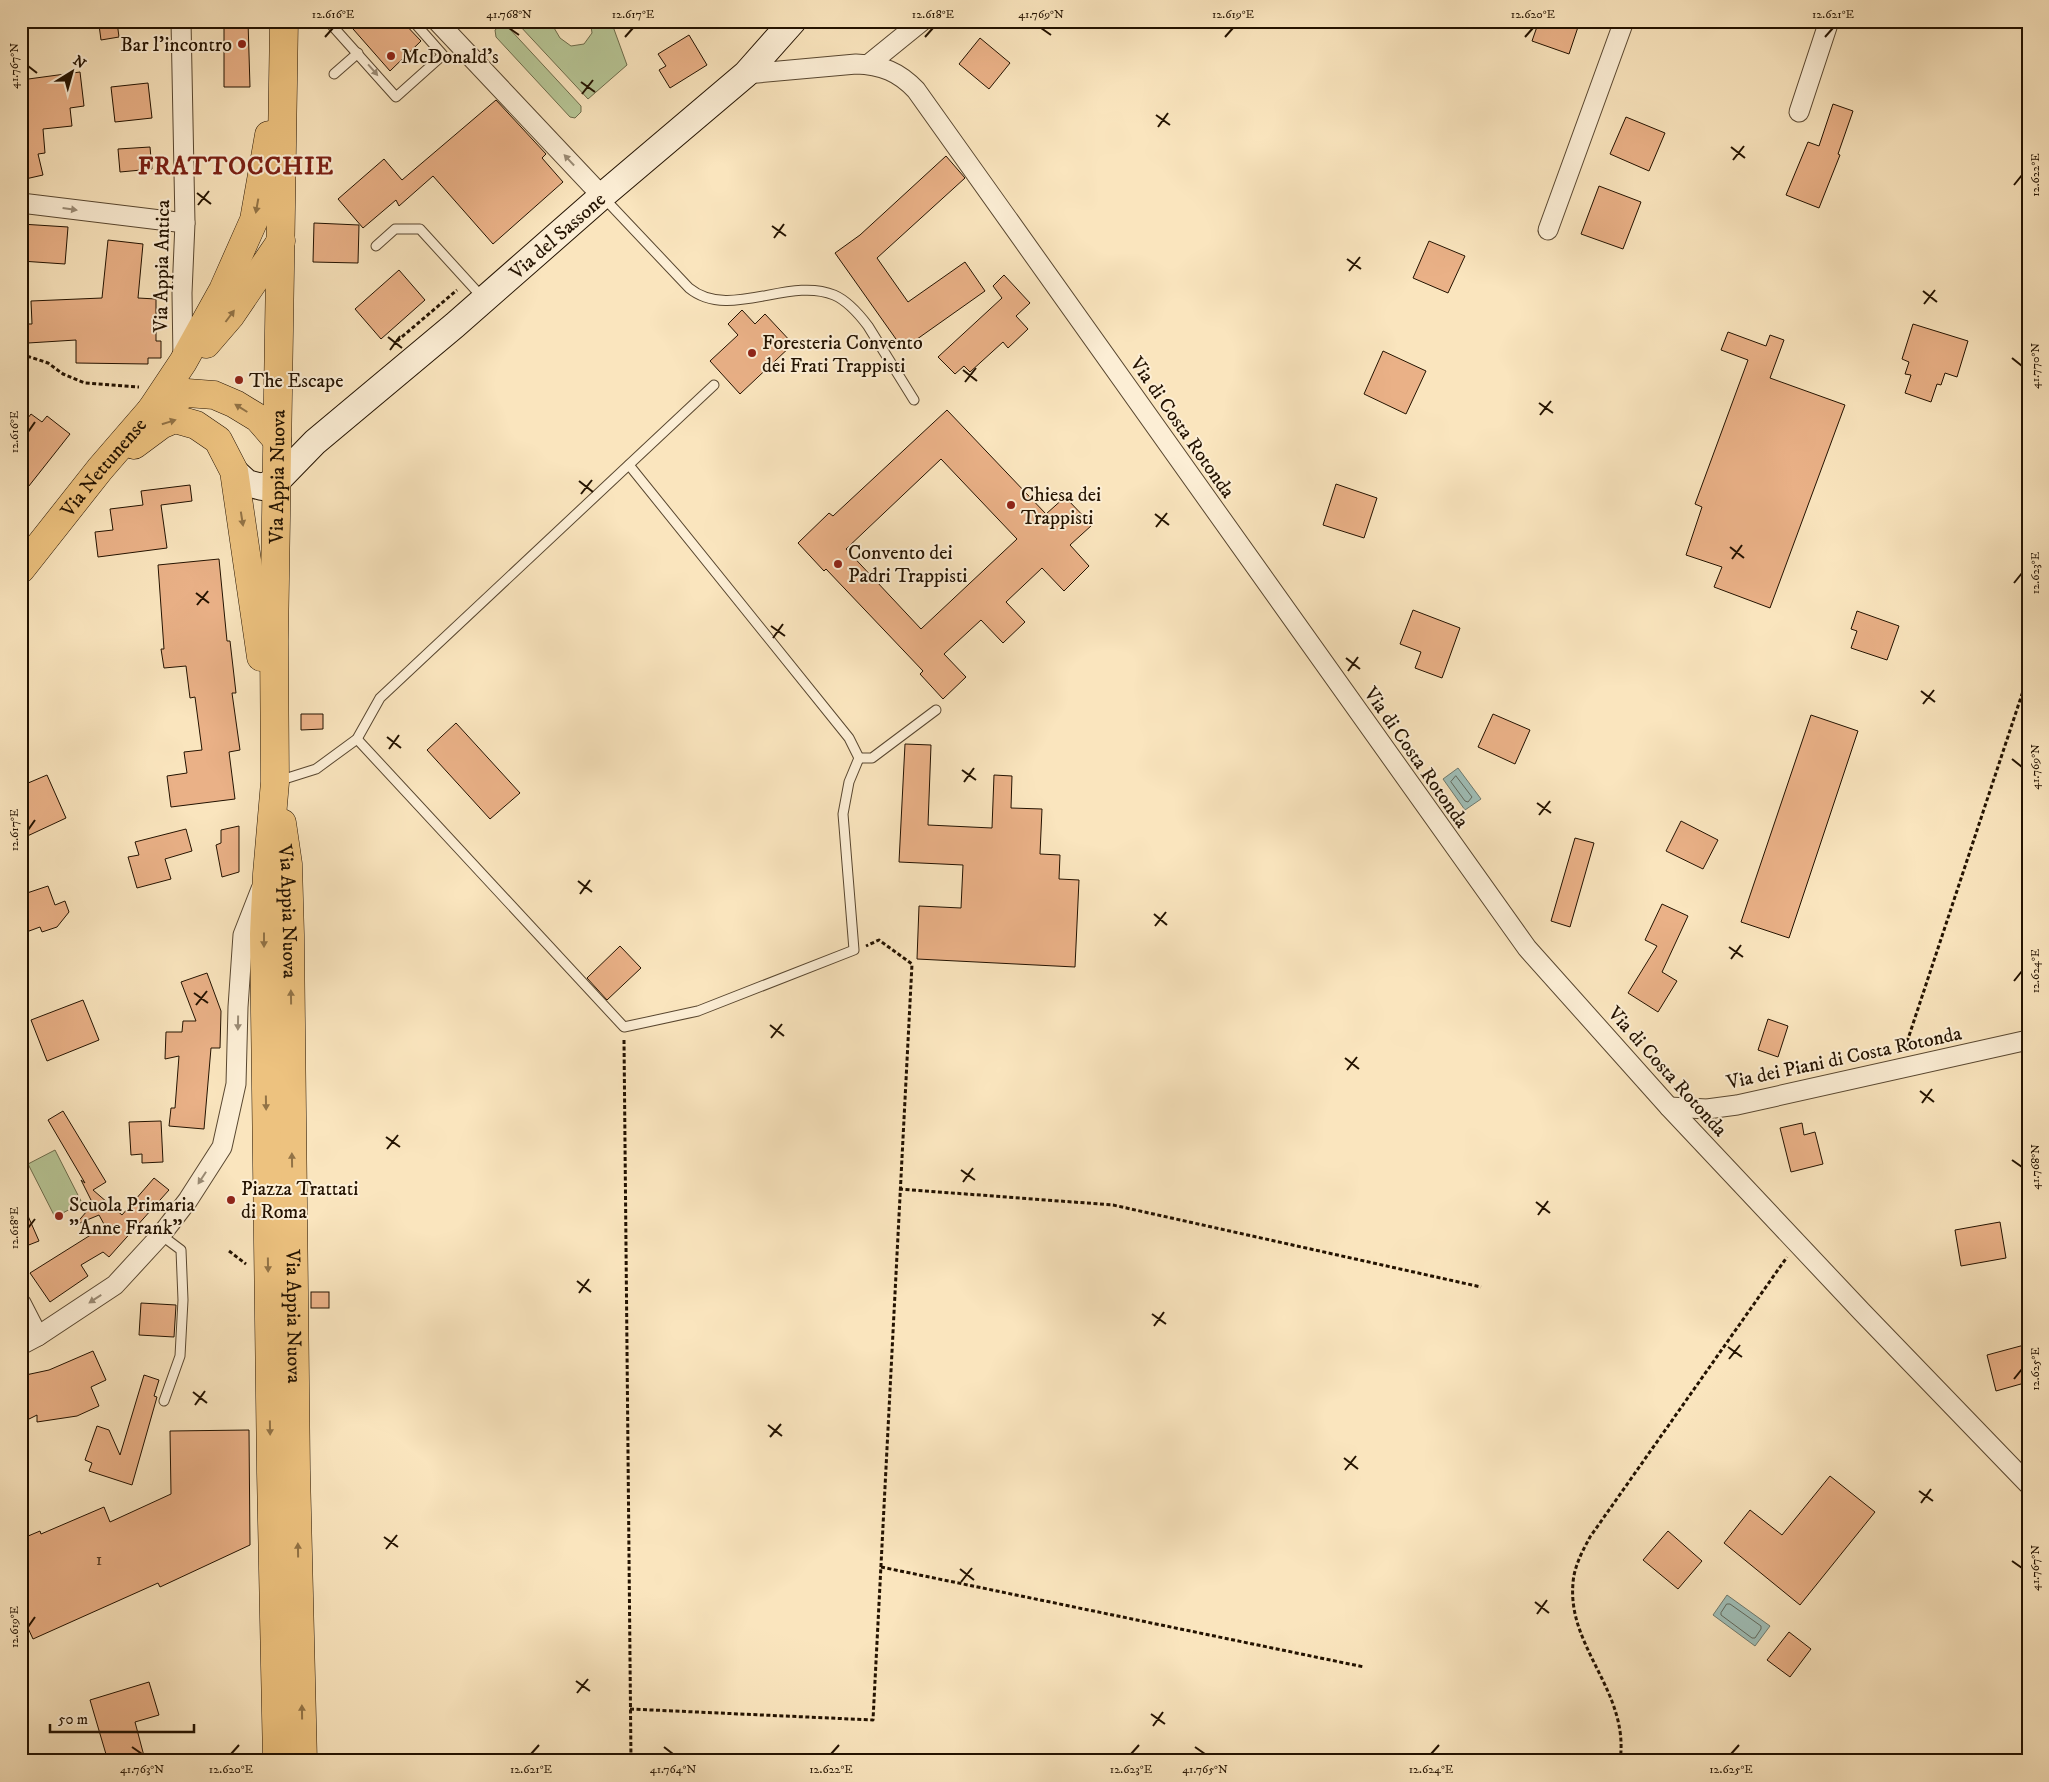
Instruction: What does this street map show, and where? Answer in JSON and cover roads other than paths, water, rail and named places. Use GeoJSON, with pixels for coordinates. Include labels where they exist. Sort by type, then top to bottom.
{"type":"FeatureCollection","features":[{"type":"Feature","properties":{"kind":"main road","name":"Via Appia Nuova"},"geometry":{"type":"LineString","coordinates":[[276,1761],[270,1472],[264,934],[275,782],[274,641],[284,21]]}},
{"type":"Feature","properties":{"kind":"main road","name":"Via del Sassone"},"geometry":{"type":"LineString","coordinates":[[278,480],[315,442],[476,290],[602,196],[746,74],[787,24]]}},
{"type":"Feature","properties":{"kind":"main road"},"geometry":{"type":"LineString","coordinates":[[183,362],[223,290],[254,220],[283,55]]}},
{"type":"Feature","properties":{"kind":"main road"},"geometry":{"type":"LineString","coordinates":[[183,362],[208,342],[231,316],[281,241]]}},
{"type":"Feature","properties":{"kind":"main road","name":"Via Nettunense"},"geometry":{"type":"LineString","coordinates":[[21,569],[100,469],[158,400],[183,362]]}},
{"type":"Feature","properties":{"kind":"main road"},"geometry":{"type":"LineString","coordinates":[[158,400],[187,393],[214,395],[235,404],[258,418],[277,440],[289,446],[315,442]]}},
{"type":"Feature","properties":{"kind":"main road"},"geometry":{"type":"LineString","coordinates":[[100,469],[161,425],[175,420],[196,425],[218,440],[234,470],[247,483],[262,486],[278,480]]}},
{"type":"Feature","properties":{"kind":"main road"},"geometry":{"type":"LineString","coordinates":[[234,470],[259,648],[276,733]]}},
{"type":"Feature","properties":{"kind":"main road","name":"Via Appia Nuova"},"geometry":{"type":"LineString","coordinates":[[275,782],[288,864],[296,1471],[303,1761]]}},
{"type":"Feature","properties":{"kind":"street","name":"Via Appia Antica"},"geometry":{"type":"LineString","coordinates":[[180,21],[185,223],[182,293],[183,362]]}},
{"type":"Feature","properties":{"kind":"street"},"geometry":{"type":"LineString","coordinates":[[438,21],[602,196]]}},
{"type":"Feature","properties":{"kind":"street"},"geometry":{"type":"LineString","coordinates":[[869,64],[922,21]]}},
{"type":"Feature","properties":{"kind":"street"},"geometry":{"type":"LineString","coordinates":[[1548,230],[1624,21]]}},
{"type":"Feature","properties":{"kind":"street"},"geometry":{"type":"LineString","coordinates":[[1799,112],[1829,21]]}},
{"type":"Feature","properties":{"kind":"street","name":"Via di Costa Rotonda"},"geometry":{"type":"LineString","coordinates":[[746,74],[869,64],[892,71],[900,76],[923,98],[1527,948],[1669,1107],[1862,1312],[2028,1484]]}},
{"type":"Feature","properties":{"kind":"street"},"geometry":{"type":"LineString","coordinates":[[21,203],[185,223]]}},
{"type":"Feature","properties":{"kind":"street"},"geometry":{"type":"LineString","coordinates":[[21,1345],[38,1336],[115,1285],[161,1235],[188,1200],[222,1147],[236,1084],[238,1007],[243,935],[267,874]]}},
{"type":"Feature","properties":{"kind":"street","name":"Via dei Piani di Costa Rotonda"},"geometry":{"type":"LineString","coordinates":[[1669,1107],[1692,1109],[1727,1107],[2028,1040]]}},
{"type":"Feature","properties":{"kind":"street"},"geometry":{"type":"LineString","coordinates":[[21,1303],[38,1336]]}},
{"type":"Feature","properties":{"kind":"lane"},"geometry":{"type":"LineString","coordinates":[[328,21],[396,97],[443,55],[413,21]]}},
{"type":"Feature","properties":{"kind":"lane"},"geometry":{"type":"LineString","coordinates":[[334,74],[358,54]]}},
{"type":"Feature","properties":{"kind":"lane"},"geometry":{"type":"LineString","coordinates":[[602,196],[689,288],[704,298],[720,301],[793,291],[814,291],[834,295],[844,301],[861,316],[914,400]]}},
{"type":"Feature","properties":{"kind":"lane"},"geometry":{"type":"LineString","coordinates":[[376,246],[395,229],[420,229],[476,290]]}},
{"type":"Feature","properties":{"kind":"lane"},"geometry":{"type":"LineString","coordinates":[[275,782],[316,768],[357,739],[380,698],[714,385]]}},
{"type":"Feature","properties":{"kind":"lane"},"geometry":{"type":"LineString","coordinates":[[357,739],[624,1027],[698,1011],[854,950],[843,814],[849,782],[859,758],[849,738],[629,465]]}},
{"type":"Feature","properties":{"kind":"lane"},"geometry":{"type":"LineString","coordinates":[[859,758],[872,758],[936,710]]}},
{"type":"Feature","properties":{"kind":"lane"},"geometry":{"type":"LineString","coordinates":[[161,1235],[180,1250],[183,1300],[180,1356],[164,1401]]}},
{"type":"Feature","properties":{"kind":"water"},"geometry":{"type":"Polygon","coordinates":[[[1458,768],[1481,799],[1465,810],[1443,779],[1458,768]]]}},
{"type":"Feature","properties":{"kind":"water"},"geometry":{"type":"Polygon","coordinates":[[[1727,1595],[1770,1626],[1755,1646],[1713,1615],[1727,1595]]]}},
{"type":"Feature","properties":{"kind":"place","name":"Bar l'incontro"},"geometry":{"type":"Point","coordinates":[242,44]}},
{"type":"Feature","properties":{"kind":"place","name":"McDonald's"},"geometry":{"type":"Point","coordinates":[391,56]}},
{"type":"Feature","properties":{"kind":"place","name":"Foresteria Convento dei Frati Trappisti"},"geometry":{"type":"Point","coordinates":[752,353]}},
{"type":"Feature","properties":{"kind":"place","name":"The Escape"},"geometry":{"type":"Point","coordinates":[239,380]}},
{"type":"Feature","properties":{"kind":"place","name":"Chiesa dei Trappisti"},"geometry":{"type":"Point","coordinates":[1011,505]}},
{"type":"Feature","properties":{"kind":"place","name":"Convento dei Padri Trappisti"},"geometry":{"type":"Point","coordinates":[838,564]}},
{"type":"Feature","properties":{"kind":"place","name":"Piazza Trattati di Roma"},"geometry":{"type":"Point","coordinates":[231,1200]}},
{"type":"Feature","properties":{"kind":"place","name":"Scuola Primaria \"Anne Frank\""},"geometry":{"type":"Point","coordinates":[59,1216]}},
{"type":"Feature","properties":{"kind":"district","name":"FRATTOCCHIE"},"geometry":{"type":"Point","coordinates":[236,165]}}]}
